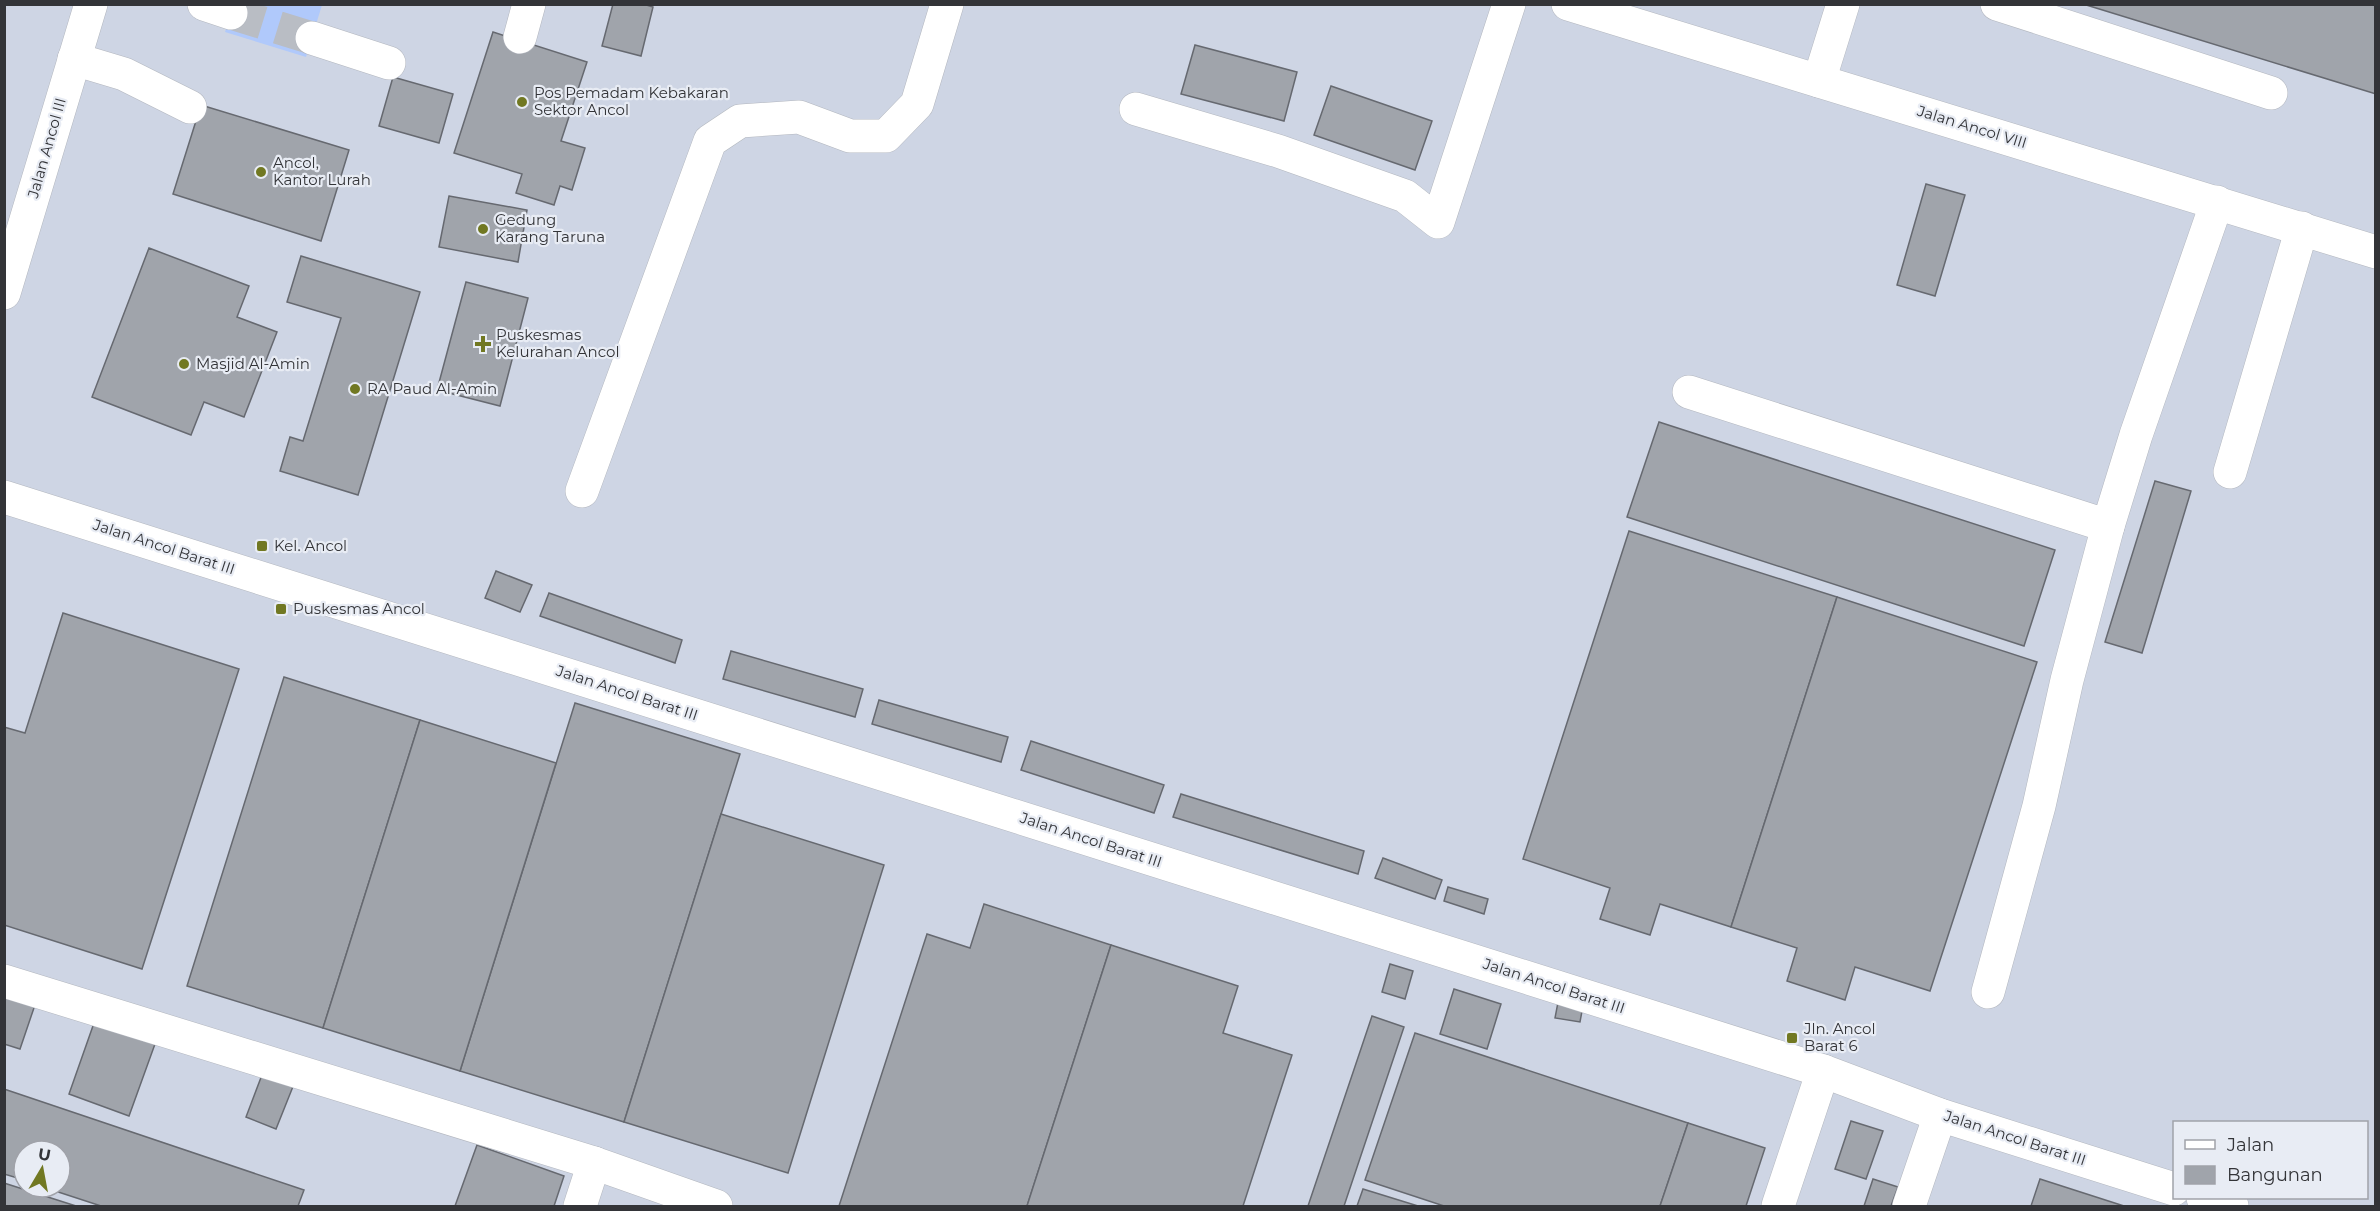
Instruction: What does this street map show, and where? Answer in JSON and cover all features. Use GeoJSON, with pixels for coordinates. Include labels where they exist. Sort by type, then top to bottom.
{"type":"FeatureCollection","features":[{"type":"Feature","properties":{"kind":"street","name":"Jalan Ancol III"},"geometry":{"type":"LineString","coordinates":[[4,293],[91,4]]}},
{"type":"Feature","properties":{"kind":"street"},"geometry":{"type":"LineString","coordinates":[[520,37],[530,4]]}},
{"type":"Feature","properties":{"kind":"street"},"geometry":{"type":"LineString","coordinates":[[582,491],[710,141],[740,122],[799,117],[850,136],[886,135],[917,104],[947,4]]}},
{"type":"Feature","properties":{"kind":"street"},"geometry":{"type":"LineString","coordinates":[[1136,109],[1278,151],[1405,196],[1438,222],[1509,4]]}},
{"type":"Feature","properties":{"kind":"street","name":"Jalan Ancol VIII"},"geometry":{"type":"LineString","coordinates":[[1568,4],[2376,252]]}},
{"type":"Feature","properties":{"kind":"street"},"geometry":{"type":"LineString","coordinates":[[1819,81],[1843,4]]}},
{"type":"Feature","properties":{"kind":"street"},"geometry":{"type":"LineString","coordinates":[[1997,4],[2271,93]]}},
{"type":"Feature","properties":{"kind":"street"},"geometry":{"type":"LineString","coordinates":[[312,38],[389,63]]}},
{"type":"Feature","properties":{"kind":"street"},"geometry":{"type":"LineString","coordinates":[[74,59],[124,74],[190,107]]}},
{"type":"Feature","properties":{"kind":"street"},"geometry":{"type":"LineString","coordinates":[[1988,992],[2039,806],[2067,680],[2108,526],[2136,435],[2217,202]]}},
{"type":"Feature","properties":{"kind":"street"},"geometry":{"type":"LineString","coordinates":[[2230,472],[2302,228]]}},
{"type":"Feature","properties":{"kind":"street"},"geometry":{"type":"LineString","coordinates":[[1689,392],[2108,526]]}},
{"type":"Feature","properties":{"kind":"street","name":"Jalan Ancol Barat III"},"geometry":{"type":"LineString","coordinates":[[4,497],[1824,1071],[1940,1115],[2173,1187]]}},
{"type":"Feature","properties":{"kind":"street"},"geometry":{"type":"LineString","coordinates":[[4,981],[594,1163],[716,1206]]}},
{"type":"Feature","properties":{"kind":"street"},"geometry":{"type":"LineString","coordinates":[[1778,1206],[1824,1071]]}},
{"type":"Feature","properties":{"kind":"street"},"geometry":{"type":"LineString","coordinates":[[1909,1206],[1940,1115]]}},
{"type":"Feature","properties":{"kind":"street"},"geometry":{"type":"LineString","coordinates":[[580,1206],[594,1163]]}},
{"type":"Feature","properties":{"kind":"street"},"geometry":{"type":"LineString","coordinates":[[2209,1199],[2232,1206]]}},
{"type":"Feature","properties":{"kind":"shaded area"},"geometry":{"type":"Polygon","coordinates":[[[5,5],[2375,5],[2375,1206],[5,1206],[5,5]]]}},
{"type":"Feature","properties":{"kind":"shaded area"},"geometry":{"type":"Polygon","coordinates":[[[234,5],[322,5],[306,57],[225,32],[234,5]]]}},
{"type":"Feature","properties":{"kind":"building"},"geometry":{"type":"Polygon","coordinates":[[[613,4],[643,4],[653,7],[641,56],[602,46],[613,4]]]}},
{"type":"Feature","properties":{"kind":"building"},"geometry":{"type":"Polygon","coordinates":[[[2083,4],[2376,4],[2376,94],[2083,4]]]}},
{"type":"Feature","properties":{"kind":"building","name":"Pos Pemadam Kebakaran Sektor Ancol"},"geometry":{"type":"Polygon","coordinates":[[[493,32],[587,62],[561,141],[585,148],[572,190],[560,186],[554,205],[516,193],[522,174],[454,153],[493,32]]]}},
{"type":"Feature","properties":{"kind":"building"},"geometry":{"type":"Polygon","coordinates":[[[1195,45],[1297,72],[1284,121],[1181,94],[1195,45]]]}},
{"type":"Feature","properties":{"kind":"building"},"geometry":{"type":"Polygon","coordinates":[[[393,77],[453,94],[439,143],[379,126],[393,77]]]}},
{"type":"Feature","properties":{"kind":"building"},"geometry":{"type":"Polygon","coordinates":[[[1331,86],[1432,121],[1415,170],[1314,135],[1331,86]]]}},
{"type":"Feature","properties":{"kind":"building","name":"Ancol, Kantor Lurah"},"geometry":{"type":"Polygon","coordinates":[[[201,105],[349,150],[321,241],[173,194],[201,105]]]}},
{"type":"Feature","properties":{"kind":"building"},"geometry":{"type":"Polygon","coordinates":[[[1926,184],[1965,195],[1935,296],[1897,285],[1926,184]]]}},
{"type":"Feature","properties":{"kind":"building","name":"Gedung Karang Taruna"},"geometry":{"type":"Polygon","coordinates":[[[449,196],[527,210],[518,262],[439,247],[449,196]]]}},
{"type":"Feature","properties":{"kind":"building","name":"Masjid Al-Amin"},"geometry":{"type":"Polygon","coordinates":[[[149,248],[249,286],[237,317],[277,332],[244,417],[204,402],[191,435],[92,397],[149,248]]]}},
{"type":"Feature","properties":{"kind":"building","name":"RA Paud Al-Amin"},"geometry":{"type":"Polygon","coordinates":[[[301,256],[420,292],[358,495],[280,471],[290,437],[303,441],[341,318],[287,302],[301,256]]]}},
{"type":"Feature","properties":{"kind":"building","name":"Puskesmas Kelurahan Ancol"},"geometry":{"type":"Polygon","coordinates":[[[466,282],[528,298],[500,406],[437,390],[466,282]]]}},
{"type":"Feature","properties":{"kind":"building"},"geometry":{"type":"Polygon","coordinates":[[[1659,422],[2055,550],[2024,646],[1627,517],[1659,422]]]}},
{"type":"Feature","properties":{"kind":"building"},"geometry":{"type":"Polygon","coordinates":[[[2155,481],[2191,491],[2142,653],[2105,642],[2155,481]]]}},
{"type":"Feature","properties":{"kind":"building"},"geometry":{"type":"Polygon","coordinates":[[[1629,531],[1837,597],[1731,927],[1660,904],[1650,935],[1600,919],[1610,888],[1523,859],[1629,531]]]}},
{"type":"Feature","properties":{"kind":"building"},"geometry":{"type":"Polygon","coordinates":[[[496,571],[532,585],[520,612],[485,598],[496,571]]]}},
{"type":"Feature","properties":{"kind":"building"},"geometry":{"type":"Polygon","coordinates":[[[549,593],[682,640],[675,663],[540,616],[549,593]]]}},
{"type":"Feature","properties":{"kind":"building"},"geometry":{"type":"Polygon","coordinates":[[[1837,597],[2037,662],[1930,991],[1855,967],[1845,1000],[1787,981],[1797,948],[1731,927],[1837,597]]]}},
{"type":"Feature","properties":{"kind":"building"},"geometry":{"type":"Polygon","coordinates":[[[63,613],[239,669],[142,969],[4,925],[4,727],[25,733],[63,613]]]}},
{"type":"Feature","properties":{"kind":"building"},"geometry":{"type":"Polygon","coordinates":[[[731,651],[863,689],[855,717],[723,679],[731,651]]]}},
{"type":"Feature","properties":{"kind":"building"},"geometry":{"type":"Polygon","coordinates":[[[284,677],[420,720],[323,1028],[187,986],[284,677]]]}},
{"type":"Feature","properties":{"kind":"building"},"geometry":{"type":"Polygon","coordinates":[[[879,700],[1008,737],[1001,762],[872,724],[879,700]]]}},
{"type":"Feature","properties":{"kind":"building"},"geometry":{"type":"Polygon","coordinates":[[[575,703],[740,754],[624,1122],[460,1071],[575,703]]]}},
{"type":"Feature","properties":{"kind":"building"},"geometry":{"type":"Polygon","coordinates":[[[420,720],[556,763],[460,1071],[323,1028],[420,720]]]}},
{"type":"Feature","properties":{"kind":"building"},"geometry":{"type":"Polygon","coordinates":[[[1031,741],[1164,785],[1154,813],[1021,770],[1031,741]]]}},
{"type":"Feature","properties":{"kind":"building"},"geometry":{"type":"Polygon","coordinates":[[[1181,794],[1364,851],[1358,874],[1173,817],[1181,794]]]}},
{"type":"Feature","properties":{"kind":"building"},"geometry":{"type":"Polygon","coordinates":[[[721,814],[884,865],[788,1173],[624,1122],[721,814]]]}},
{"type":"Feature","properties":{"kind":"building"},"geometry":{"type":"Polygon","coordinates":[[[1383,858],[1442,880],[1435,899],[1375,878],[1383,858]]]}},
{"type":"Feature","properties":{"kind":"building"},"geometry":{"type":"Polygon","coordinates":[[[1448,887],[1488,899],[1484,914],[1444,901],[1448,887]]]}},
{"type":"Feature","properties":{"kind":"building"},"geometry":{"type":"Polygon","coordinates":[[[984,904],[1111,945],[1027,1206],[839,1206],[927,934],[970,948],[984,904]]]}},
{"type":"Feature","properties":{"kind":"building"},"geometry":{"type":"Polygon","coordinates":[[[1111,945],[1238,986],[1223,1033],[1292,1055],[1243,1206],[1027,1206],[1111,945]]]}},
{"type":"Feature","properties":{"kind":"building"},"geometry":{"type":"Polygon","coordinates":[[[1390,964],[1413,971],[1405,999],[1382,992],[1390,964]]]}},
{"type":"Feature","properties":{"kind":"building"},"geometry":{"type":"Polygon","coordinates":[[[4,985],[38,996],[20,1049],[4,1044],[4,985]]]}},
{"type":"Feature","properties":{"kind":"building"},"geometry":{"type":"Polygon","coordinates":[[[1454,989],[1501,1004],[1487,1049],[1440,1034],[1454,989]]]}},
{"type":"Feature","properties":{"kind":"building"},"geometry":{"type":"Polygon","coordinates":[[[1559,997],[1584,1000],[1580,1022],[1555,1018],[1559,997]]]}},
{"type":"Feature","properties":{"kind":"building"},"geometry":{"type":"Polygon","coordinates":[[[1372,1016],[1404,1027],[1344,1206],[1308,1206],[1372,1016]]]}},
{"type":"Feature","properties":{"kind":"building"},"geometry":{"type":"Polygon","coordinates":[[[94,1023],[155,1044],[129,1116],[69,1094],[94,1023]]]}},
{"type":"Feature","properties":{"kind":"building"},"geometry":{"type":"Polygon","coordinates":[[[1415,1033],[1688,1123],[1660,1206],[1444,1206],[1365,1180],[1415,1033]]]}},
{"type":"Feature","properties":{"kind":"building"},"geometry":{"type":"Polygon","coordinates":[[[265,1067],[296,1079],[276,1129],[246,1117],[265,1067]]]}},
{"type":"Feature","properties":{"kind":"building"},"geometry":{"type":"Polygon","coordinates":[[[4,1089],[304,1190],[298,1206],[101,1206],[72,1196],[72,1139],[12,1139],[12,1176],[4,1174],[4,1089]]]}},
{"type":"Feature","properties":{"kind":"building"},"geometry":{"type":"Polygon","coordinates":[[[1851,1121],[1883,1131],[1866,1179],[1835,1169],[1851,1121]]]}},
{"type":"Feature","properties":{"kind":"building"},"geometry":{"type":"Polygon","coordinates":[[[1688,1123],[1765,1148],[1746,1206],[1660,1206],[1688,1123]]]}},
{"type":"Feature","properties":{"kind":"building"},"geometry":{"type":"Polygon","coordinates":[[[477,1145],[564,1176],[554,1206],[455,1206],[477,1145]]]}},
{"type":"Feature","properties":{"kind":"building"},"geometry":{"type":"Polygon","coordinates":[[[1873,1179],[1898,1187],[1891,1206],[1864,1206],[1873,1179]]]}},
{"type":"Feature","properties":{"kind":"building"},"geometry":{"type":"Polygon","coordinates":[[[2040,1179],[2124,1206],[2031,1206],[2040,1179]]]}},
{"type":"Feature","properties":{"kind":"building"},"geometry":{"type":"Polygon","coordinates":[[[4,1183],[12,1186],[12,1199],[54,1199],[76,1206],[4,1206],[4,1183]]]}},
{"type":"Feature","properties":{"kind":"building"},"geometry":{"type":"Polygon","coordinates":[[[1363,1189],[1418,1206],[1357,1206],[1363,1189]]]}},
{"type":"Feature","properties":{"kind":"tunnel"},"geometry":{"type":"LineString","coordinates":[[231,13],[312,38]]}},
{"type":"Feature","properties":{"kind":"place","name":"Pos Pemadam Kebakaran Sektor Ancol"},"geometry":{"type":"Point","coordinates":[522,102]}},
{"type":"Feature","properties":{"kind":"place","name":"Ancol, Kantor Lurah"},"geometry":{"type":"Point","coordinates":[261,172]}},
{"type":"Feature","properties":{"kind":"place","name":"Gedung Karang Taruna"},"geometry":{"type":"Point","coordinates":[483,229]}},
{"type":"Feature","properties":{"kind":"place","name":"Puskesmas Kelurahan Ancol"},"geometry":{"type":"Point","coordinates":[483,344]}},
{"type":"Feature","properties":{"kind":"place","name":"Masjid Al-Amin"},"geometry":{"type":"Point","coordinates":[184,364]}},
{"type":"Feature","properties":{"kind":"place","name":"RA Paud Al-Amin"},"geometry":{"type":"Point","coordinates":[355,389]}},
{"type":"Feature","properties":{"kind":"place","name":"Kel. Ancol"},"geometry":{"type":"Point","coordinates":[262,546]}},
{"type":"Feature","properties":{"kind":"place","name":"Puskesmas Ancol"},"geometry":{"type":"Point","coordinates":[281,609]}},
{"type":"Feature","properties":{"kind":"place","name":"Jln. Ancol Barat 6"},"geometry":{"type":"Point","coordinates":[1792,1038]}}]}
